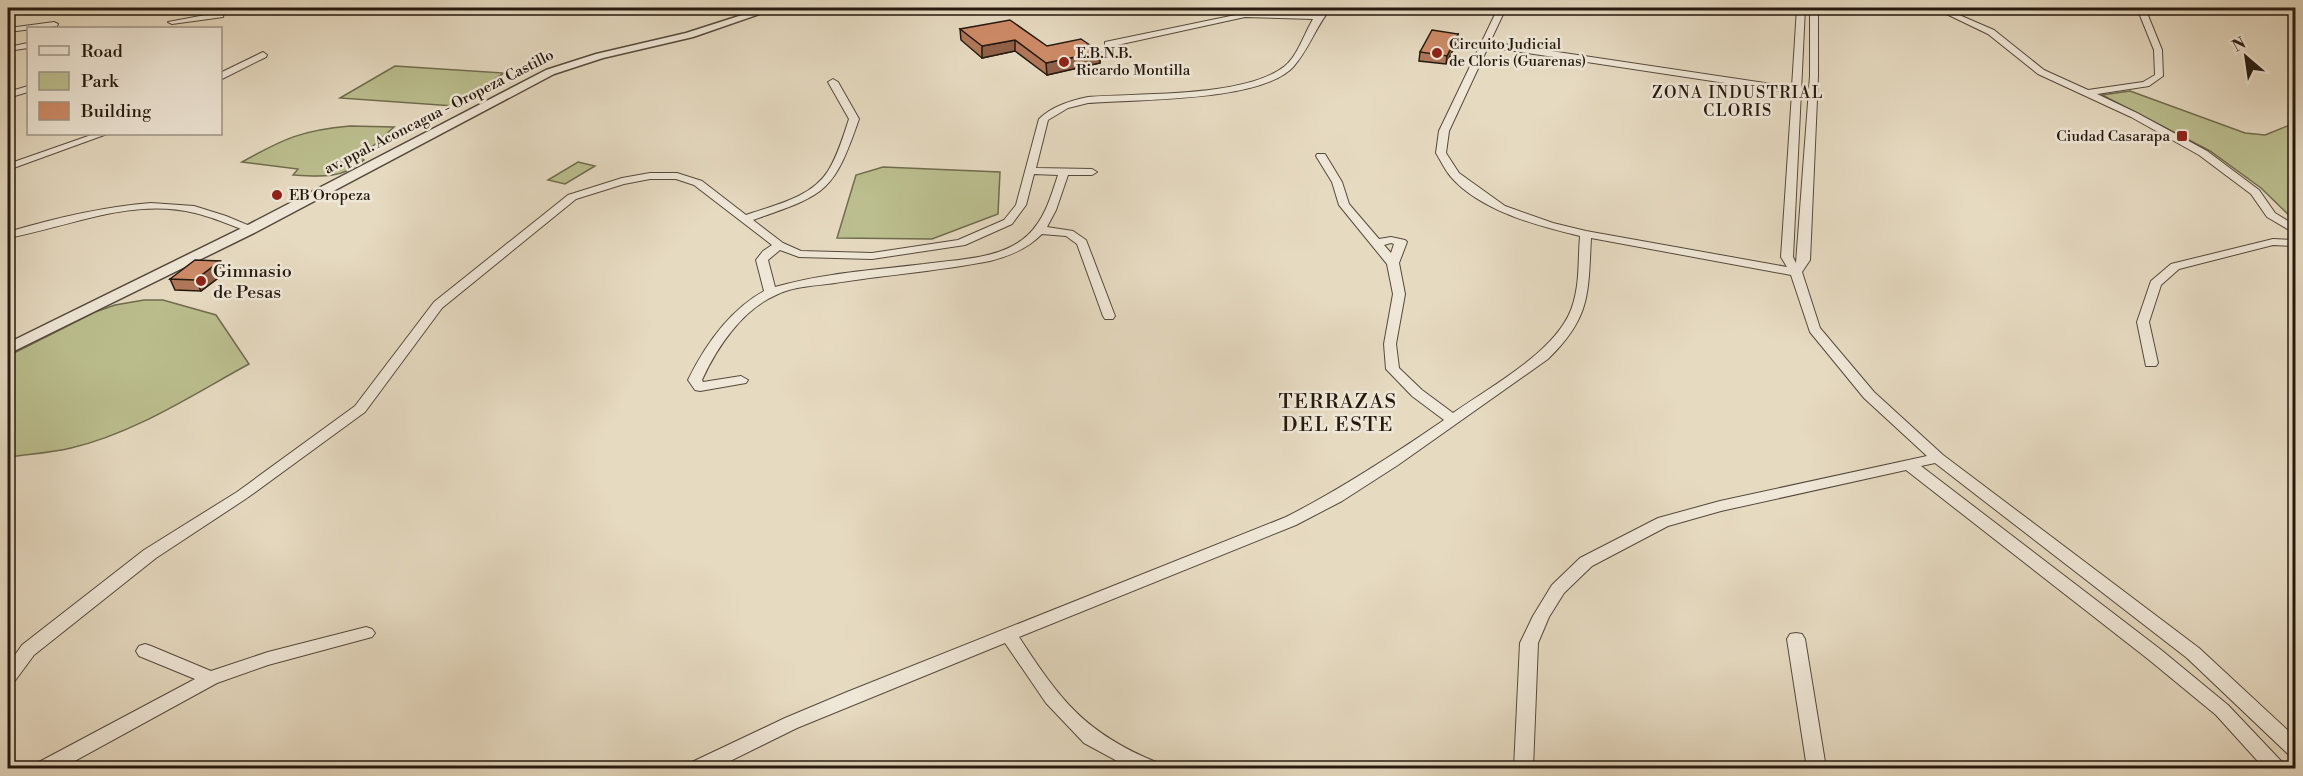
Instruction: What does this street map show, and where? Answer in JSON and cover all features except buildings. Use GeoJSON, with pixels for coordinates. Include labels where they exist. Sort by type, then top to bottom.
{"type":"FeatureCollection","features":[{"type":"Feature","properties":{"kind":"street"},"geometry":{"type":"LineString","coordinates":[[27,29],[8,32],[15,11],[51,8]]}},
{"type":"Feature","properties":{"kind":"street"},"geometry":{"type":"LineString","coordinates":[[172,22],[220,15],[221,8]]}},
{"type":"Feature","properties":{"kind":"street","name":"av. ppal. Aconcagua - Oropeza Castillo"},"geometry":{"type":"LineString","coordinates":[[8,349],[251,229],[550,72],[600,56],[689,35],[772,8]]}},
{"type":"Feature","properties":{"kind":"street"},"geometry":{"type":"LineString","coordinates":[[8,677],[28,651],[150,554],[242,495],[360,409],[438,305],[572,197],[622,181],[650,176],[677,176],[698,183],[779,245],[799,254],[872,256],[961,243],[1008,222],[1021,205],[1044,119],[1050,113],[1069,104],[1088,100],[1210,91],[1265,81],[1290,67],[1317,17],[1327,8]]}},
{"type":"Feature","properties":{"kind":"street"},"geometry":{"type":"LineString","coordinates":[[1502,8],[1444,131],[1441,153],[1455,175],[1501,208],[1549,225],[1586,234],[1796,272]]}},
{"type":"Feature","properties":{"kind":"street"},"geometry":{"type":"LineString","coordinates":[[1801,8],[1787,257],[1796,272],[1814,329],[1869,395],[1938,458],[2193,653],[2295,750]]}},
{"type":"Feature","properties":{"kind":"street"},"geometry":{"type":"LineString","coordinates":[[1796,272],[1804,260],[1814,76],[1814,8]]}},
{"type":"Feature","properties":{"kind":"street"},"geometry":{"type":"LineString","coordinates":[[1938,8],[1991,32],[2041,72],[2134,115],[2203,153],[2255,192],[2271,215],[2295,231]]}},
{"type":"Feature","properties":{"kind":"street"},"geometry":{"type":"LineString","coordinates":[[2089,93],[2146,84],[2159,76],[2161,69],[2156,41],[2141,8]]}},
{"type":"Feature","properties":{"kind":"street"},"geometry":{"type":"LineString","coordinates":[[1107,44],[1245,15],[1317,17]]}},
{"type":"Feature","properties":{"kind":"street"},"geometry":{"type":"LineString","coordinates":[[37,27],[54,24]]}},
{"type":"Feature","properties":{"kind":"street"},"geometry":{"type":"LineString","coordinates":[[1487,44],[1797,91]]}},
{"type":"Feature","properties":{"kind":"street"},"geometry":{"type":"LineString","coordinates":[[8,49],[27,46]]}},
{"type":"Feature","properties":{"kind":"street"},"geometry":{"type":"LineString","coordinates":[[222,76],[263,55]]}},
{"type":"Feature","properties":{"kind":"street"},"geometry":{"type":"LineString","coordinates":[[746,219],[796,200],[828,180],[836,166],[854,119],[833,82]]}},
{"type":"Feature","properties":{"kind":"street"},"geometry":{"type":"LineString","coordinates":[[8,96],[27,89]]}},
{"type":"Feature","properties":{"kind":"street"},"geometry":{"type":"LineString","coordinates":[[8,167],[99,135]]}},
{"type":"Feature","properties":{"kind":"street"},"geometry":{"type":"LineString","coordinates":[[1321,156],[1337,182],[1344,205],[1393,263],[1399,294],[1390,344],[1394,369],[1417,393],[1452,419]]}},
{"type":"Feature","properties":{"kind":"street"},"geometry":{"type":"LineString","coordinates":[[1030,171],[1092,172]]}},
{"type":"Feature","properties":{"kind":"street"},"geometry":{"type":"LineString","coordinates":[[741,380],[700,387],[695,380],[700,368],[727,330],[758,300],[771,293],[804,284],[997,256],[1010,252],[1027,242],[1040,230],[1056,200],[1064,172]]}},
{"type":"Feature","properties":{"kind":"street"},"geometry":{"type":"LineString","coordinates":[[8,235],[97,214],[158,206],[194,209],[251,229]]}},
{"type":"Feature","properties":{"kind":"street"},"geometry":{"type":"LineString","coordinates":[[1040,230],[1069,233],[1082,242],[1108,315]]}},
{"type":"Feature","properties":{"kind":"street"},"geometry":{"type":"LineString","coordinates":[[699,768],[791,723],[1291,521],[1337,497],[1393,462],[1543,356],[1570,325],[1580,305],[1586,234]]}},
{"type":"Feature","properties":{"kind":"street"},"geometry":{"type":"LineString","coordinates":[[1376,243],[1391,240],[1401,242],[1393,263]]}},
{"type":"Feature","properties":{"kind":"street"},"geometry":{"type":"LineString","coordinates":[[2151,363],[2143,322],[2155,284],[2175,266],[2272,242],[2295,243]]}},
{"type":"Feature","properties":{"kind":"street"},"geometry":{"type":"LineString","coordinates":[[771,293],[762,260],[767,253],[779,245]]}},
{"type":"Feature","properties":{"kind":"street"},"geometry":{"type":"LineString","coordinates":[[1523,768],[1529,643],[1540,616],[1558,589],[1586,562],[1663,522],[1720,506],[1938,458]]}},
{"type":"Feature","properties":{"kind":"street"},"geometry":{"type":"LineString","coordinates":[[1911,465],[2222,710],[2275,768]]}},
{"type":"Feature","properties":{"kind":"street"},"geometry":{"type":"LineString","coordinates":[[46,768],[211,678],[279,655],[366,633]]}},
{"type":"Feature","properties":{"kind":"street"},"geometry":{"type":"LineString","coordinates":[[1009,635],[1045,689],[1084,733],[1126,758],[1149,768]]}},
{"type":"Feature","properties":{"kind":"street"},"geometry":{"type":"LineString","coordinates":[[1796,639],[1817,768]]}},
{"type":"Feature","properties":{"kind":"street"},"geometry":{"type":"LineString","coordinates":[[145,651],[211,678]]}},
{"type":"Feature","properties":{"kind":"green space"},"geometry":{"type":"Polygon","coordinates":[[[395,66],[504,73],[454,106],[340,98],[395,66]]]}},
{"type":"Feature","properties":{"kind":"green space"},"geometry":{"type":"Polygon","coordinates":[[[2130,91],[2245,133],[2265,135],[2295,123],[2295,221],[2261,188],[2210,151],[2102,95],[2130,91]]]}},
{"type":"Feature","properties":{"kind":"green space"},"geometry":{"type":"Polygon","coordinates":[[[350,126],[394,127],[361,157],[364,160],[339,174],[293,175],[298,169],[242,162],[293,137],[319,130],[350,126]]]}},
{"type":"Feature","properties":{"kind":"green space"},"geometry":{"type":"Polygon","coordinates":[[[578,162],[595,166],[565,184],[548,180],[578,162]]]}},
{"type":"Feature","properties":{"kind":"green space"},"geometry":{"type":"Polygon","coordinates":[[[883,167],[1000,172],[998,214],[932,239],[837,238],[856,175],[883,167]]]}},
{"type":"Feature","properties":{"kind":"green space"},"geometry":{"type":"Polygon","coordinates":[[[144,300],[163,300],[216,315],[249,364],[163,412],[118,433],[71,448],[8,457],[8,356],[95,312],[115,305],[144,300]]]}},
{"type":"Feature","properties":{"kind":"place","name":"Circuito Judicial de Cloris (Guarenas)"},"geometry":{"type":"Point","coordinates":[1437,53]}},
{"type":"Feature","properties":{"kind":"place","name":"E.B.N.B. Ricardo Montilla"},"geometry":{"type":"Point","coordinates":[1064,62]}},
{"type":"Feature","properties":{"kind":"place","name":"Ciudad Casarapa"},"geometry":{"type":"Point","coordinates":[2182,136]}},
{"type":"Feature","properties":{"kind":"place","name":"EB Oropeza"},"geometry":{"type":"Point","coordinates":[277,195]}},
{"type":"Feature","properties":{"kind":"place","name":"Gimnasio de Pesas"},"geometry":{"type":"Point","coordinates":[201,281]}},
{"type":"Feature","properties":{"kind":"district","name":"ZONA INDUSTRIAL CLORIS"},"geometry":{"type":"Point","coordinates":[1738,102]}},
{"type":"Feature","properties":{"kind":"district","name":"TERRAZAS DEL ESTE"},"geometry":{"type":"Point","coordinates":[1338,414]}}]}
